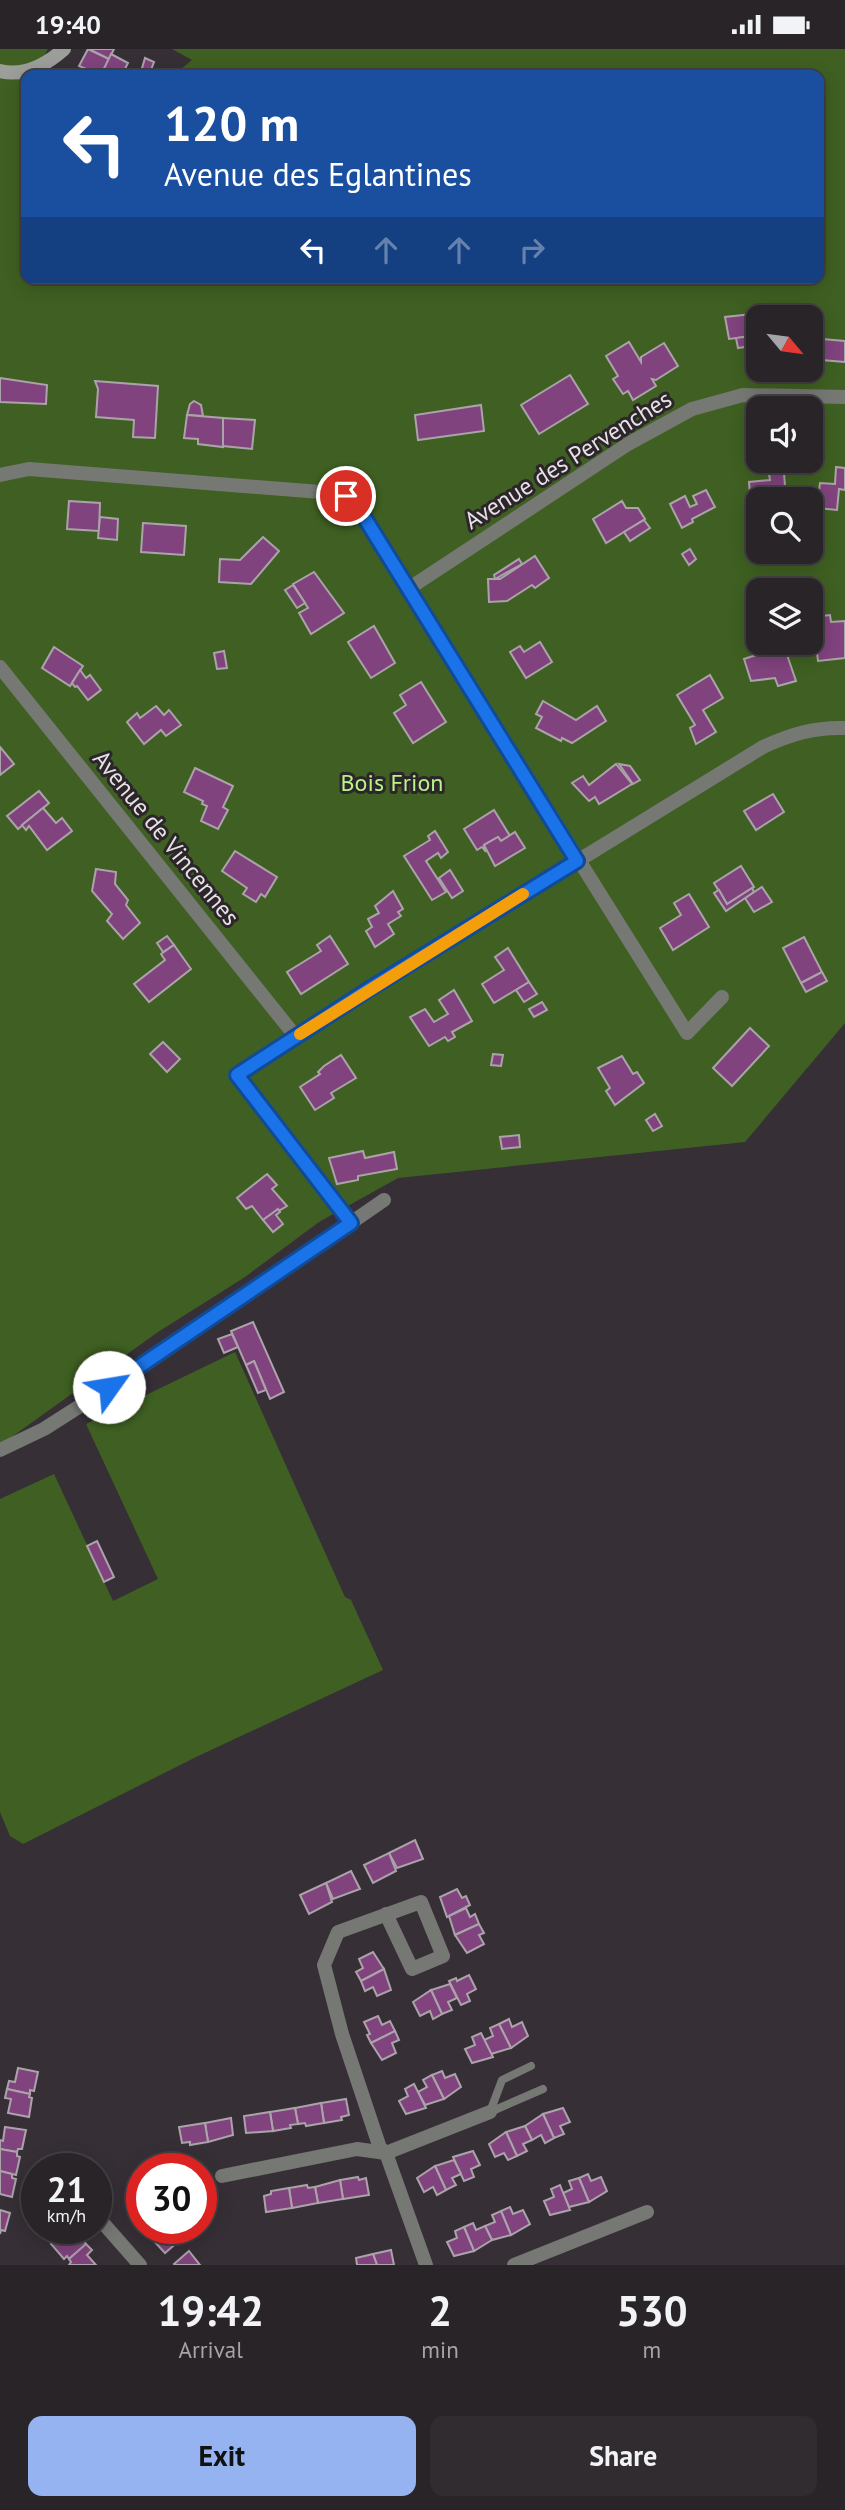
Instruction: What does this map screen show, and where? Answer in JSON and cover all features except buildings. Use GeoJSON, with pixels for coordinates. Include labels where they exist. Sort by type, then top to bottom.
{"type":"FeatureCollection","features":[{"type":"Feature","properties":{"kind":"main road"},"geometry":{"type":"LineString","coordinates":[[28,70],[39,66],[64,49]]}},
{"type":"Feature","properties":{"kind":"main road"},"geometry":{"type":"LineString","coordinates":[[0,71],[14,75],[21,72]]}},
{"type":"Feature","properties":{"kind":"street","name":"Avenue des Pervenches"},"geometry":{"type":"LineString","coordinates":[[408,589],[628,444],[692,409],[743,395],[845,397]]}},
{"type":"Feature","properties":{"kind":"street"},"geometry":{"type":"LineString","coordinates":[[0,475],[29,469],[346,496],[356,504],[687,1033],[722,997]]}},
{"type":"Feature","properties":{"kind":"street","name":"Avenue de Vincennes"},"geometry":{"type":"LineString","coordinates":[[0,667],[296,1037]]}},
{"type":"Feature","properties":{"kind":"street"},"geometry":{"type":"LineString","coordinates":[[351,1223],[237,1075],[763,747],[789,735],[814,728],[845,728]]}},
{"type":"Feature","properties":{"kind":"street"},"geometry":{"type":"LineString","coordinates":[[0,1450],[44,1429],[152,1360],[384,1201]]}},
{"type":"Feature","properties":{"kind":"street"},"geometry":{"type":"LineString","coordinates":[[386,1914],[412,1969],[443,1956],[421,1902],[386,1914],[338,1932],[324,1965],[342,2034],[380,2148],[386,2153],[426,2265]]}},
{"type":"Feature","properties":{"kind":"street"},"geometry":{"type":"LineString","coordinates":[[222,2176],[357,2149],[386,2153],[490,2112]]}},
{"type":"Feature","properties":{"kind":"street"},"geometry":{"type":"LineString","coordinates":[[514,2265],[647,2212]]}},
{"type":"Feature","properties":{"kind":"street"},"geometry":{"type":"LineString","coordinates":[[112,2233],[140,2265]]}},
{"type":"Feature","properties":{"kind":"lane"},"geometry":{"type":"LineString","coordinates":[[490,2112],[502,2080],[531,2066]]}},
{"type":"Feature","properties":{"kind":"lane"},"geometry":{"type":"LineString","coordinates":[[490,2112],[543,2089]]}},
{"type":"Feature","properties":{"kind":"green space","name":"Bois Frion"},"geometry":{"type":"Polygon","coordinates":[[[0,49],[48,49],[39,66],[33,70],[21,70],[21,284],[824,284],[824,70],[180,70],[192,60],[172,49],[845,49],[845,1023],[745,1142],[398,1178],[319,1222],[245,1277],[158,1332],[6,1441],[0,1442],[0,49]]]}},
{"type":"Feature","properties":{"kind":"green space"},"geometry":{"type":"Polygon","coordinates":[[[235,1352],[345,1597],[351,1600],[383,1670],[196,1757],[23,1844],[10,1836],[0,1812],[0,1499],[54,1474],[113,1601],[158,1579],[86,1424],[235,1352]]]}},
{"type":"Feature","properties":{"kind":"slow traffic"},"geometry":{"type":"LineString","coordinates":[[300,1034],[523,894]]}},
{"type":"Feature","properties":{"kind":"route"},"geometry":{"type":"LineString","coordinates":[[109,1387],[351,1223],[237,1075],[371,988],[577,861],[356,504],[346,496]]}}]}
